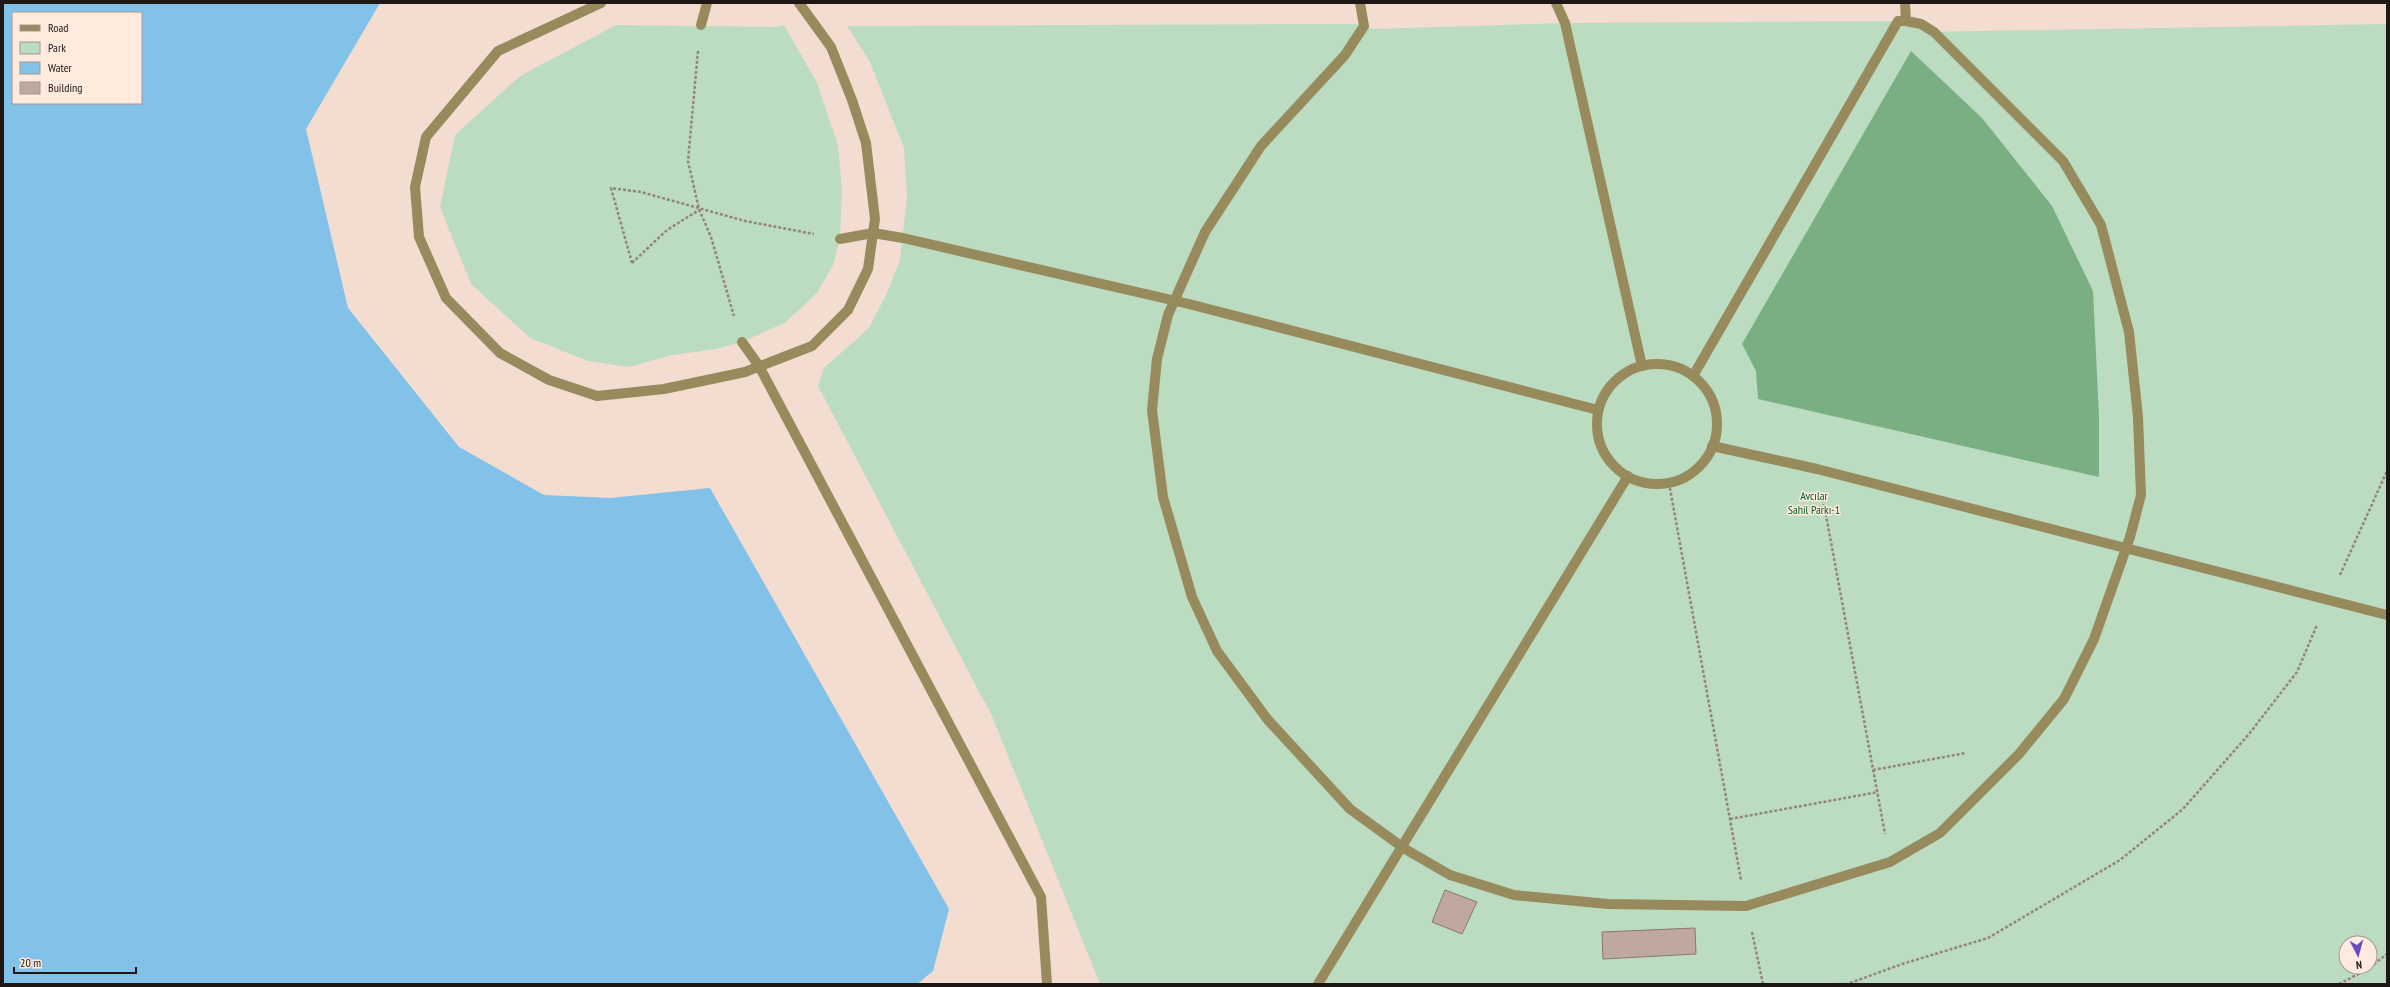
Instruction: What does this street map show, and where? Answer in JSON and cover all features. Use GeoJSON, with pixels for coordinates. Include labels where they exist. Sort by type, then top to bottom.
{"type":"FeatureCollection","features":[{"type":"Feature","properties":{"kind":"street"},"geometry":{"type":"LineString","coordinates":[[601,3],[498,51],[426,136],[415,187],[419,237],[446,298],[500,353],[549,380],[597,396],[664,389],[745,372],[812,346],[848,310],[868,269],[875,220],[866,143],[852,100],[831,47],[799,3]]}},
{"type":"Feature","properties":{"kind":"street"},"geometry":{"type":"LineString","coordinates":[[701,25],[707,3]]}},
{"type":"Feature","properties":{"kind":"street"},"geometry":{"type":"LineString","coordinates":[[1360,3],[1364,26],[1345,55],[1261,146],[1205,232],[1168,315],[1157,359],[1152,410],[1163,497],[1192,597],[1217,651],[1268,720],[1350,809],[1402,847],[1450,876],[1514,895],[1608,904],[1746,906],[1890,862],[1940,833],[2020,754],[2064,699],[2094,639],[2126,550],[2141,495],[2138,417],[2129,332],[2101,225],[2063,161],[1934,32],[1921,24],[1906,20],[1898,21],[1693,376]]}},
{"type":"Feature","properties":{"kind":"street"},"geometry":{"type":"LineString","coordinates":[[1556,3],[1565,23],[1642,366]]}},
{"type":"Feature","properties":{"kind":"street"},"geometry":{"type":"LineString","coordinates":[[1905,3],[1906,20]]}},
{"type":"Feature","properties":{"kind":"street"},"geometry":{"type":"LineString","coordinates":[[840,239],[873,233],[1174,300],[1598,410]]}},
{"type":"Feature","properties":{"kind":"street"},"geometry":{"type":"LineString","coordinates":[[742,342],[758,366],[1041,897],[1047,984]]}},
{"type":"Feature","properties":{"kind":"street"},"geometry":{"type":"LineString","coordinates":[[1666,364],[1686,371],[1693,376],[1702,383],[1713,400],[1718,420],[1716,441],[1707,458],[1693,473],[1669,483],[1655,484],[1635,481],[1618,471],[1605,456],[1598,438],[1596,418],[1601,399],[1613,383],[1628,371],[1642,366],[1666,364]]}},
{"type":"Feature","properties":{"kind":"street"},"geometry":{"type":"LineString","coordinates":[[1712,446],[1817,469],[2126,550],[2387,615]]}},
{"type":"Feature","properties":{"kind":"street"},"geometry":{"type":"LineString","coordinates":[[1318,984],[1628,476]]}},
{"type":"Feature","properties":{"kind":"path"},"geometry":{"type":"LineString","coordinates":[[701,25],[688,161],[699,209],[711,237],[742,342]]}},
{"type":"Feature","properties":{"kind":"path"},"geometry":{"type":"LineString","coordinates":[[699,209],[667,230],[632,263],[611,188],[642,192],[745,221],[840,239]]}},
{"type":"Feature","properties":{"kind":"path"},"geometry":{"type":"LineString","coordinates":[[1817,469],[1890,862]]}},
{"type":"Feature","properties":{"kind":"path"},"geometry":{"type":"LineString","coordinates":[[1836,984],[1852,984],[1902,964],[1988,938],[2126,855],[2183,809],[2249,734],[2297,672],[2387,471]]}},
{"type":"Feature","properties":{"kind":"path"},"geometry":{"type":"LineString","coordinates":[[1669,483],[1746,906],[1763,984]]}},
{"type":"Feature","properties":{"kind":"path"},"geometry":{"type":"LineString","coordinates":[[1873,770],[1966,753]]}},
{"type":"Feature","properties":{"kind":"path"},"geometry":{"type":"LineString","coordinates":[[1730,819],[1878,792]]}},
{"type":"Feature","properties":{"kind":"path"},"geometry":{"type":"LineString","coordinates":[[2339,984],[2368,969],[2387,954]]}},
{"type":"Feature","properties":{"kind":"green space","name":"Avcılar Sahil Parkı-1"},"geometry":{"type":"Polygon","coordinates":[[[1912,21],[1925,32],[2387,24],[2387,984],[1100,984],[992,716],[818,386],[824,368],[869,328],[887,293],[900,260],[907,198],[904,148],[870,62],[847,26],[1357,24],[1373,29],[1565,23],[1912,21]]]}},
{"type":"Feature","properties":{"kind":"green space"},"geometry":{"type":"Polygon","coordinates":[[[616,25],[776,27],[784,25],[817,83],[838,145],[842,189],[840,239],[833,265],[817,293],[786,322],[742,342],[716,349],[672,355],[629,367],[588,361],[530,338],[471,284],[440,207],[455,135],[520,76],[616,25]]]}},
{"type":"Feature","properties":{"kind":"green space"},"geometry":{"type":"Polygon","coordinates":[[[1911,51],[1982,118],[2052,206],[2093,291],[2099,417],[2099,477],[1758,399],[1756,371],[1742,344],[1911,51]]]}},
{"type":"Feature","properties":{"kind":"water"},"geometry":{"type":"Polygon","coordinates":[[[3,3],[380,3],[306,129],[348,308],[459,447],[544,495],[610,498],[710,488],[949,909],[933,971],[917,984],[3,984],[3,3]]]}},
{"type":"Feature","properties":{"kind":"building"},"geometry":{"type":"Polygon","coordinates":[[[1445,890],[1477,902],[1462,934],[1432,922],[1445,890]]]}},
{"type":"Feature","properties":{"kind":"building"},"geometry":{"type":"Polygon","coordinates":[[[1695,928],[1696,954],[1603,959],[1602,932],[1695,928]]]}}]}
